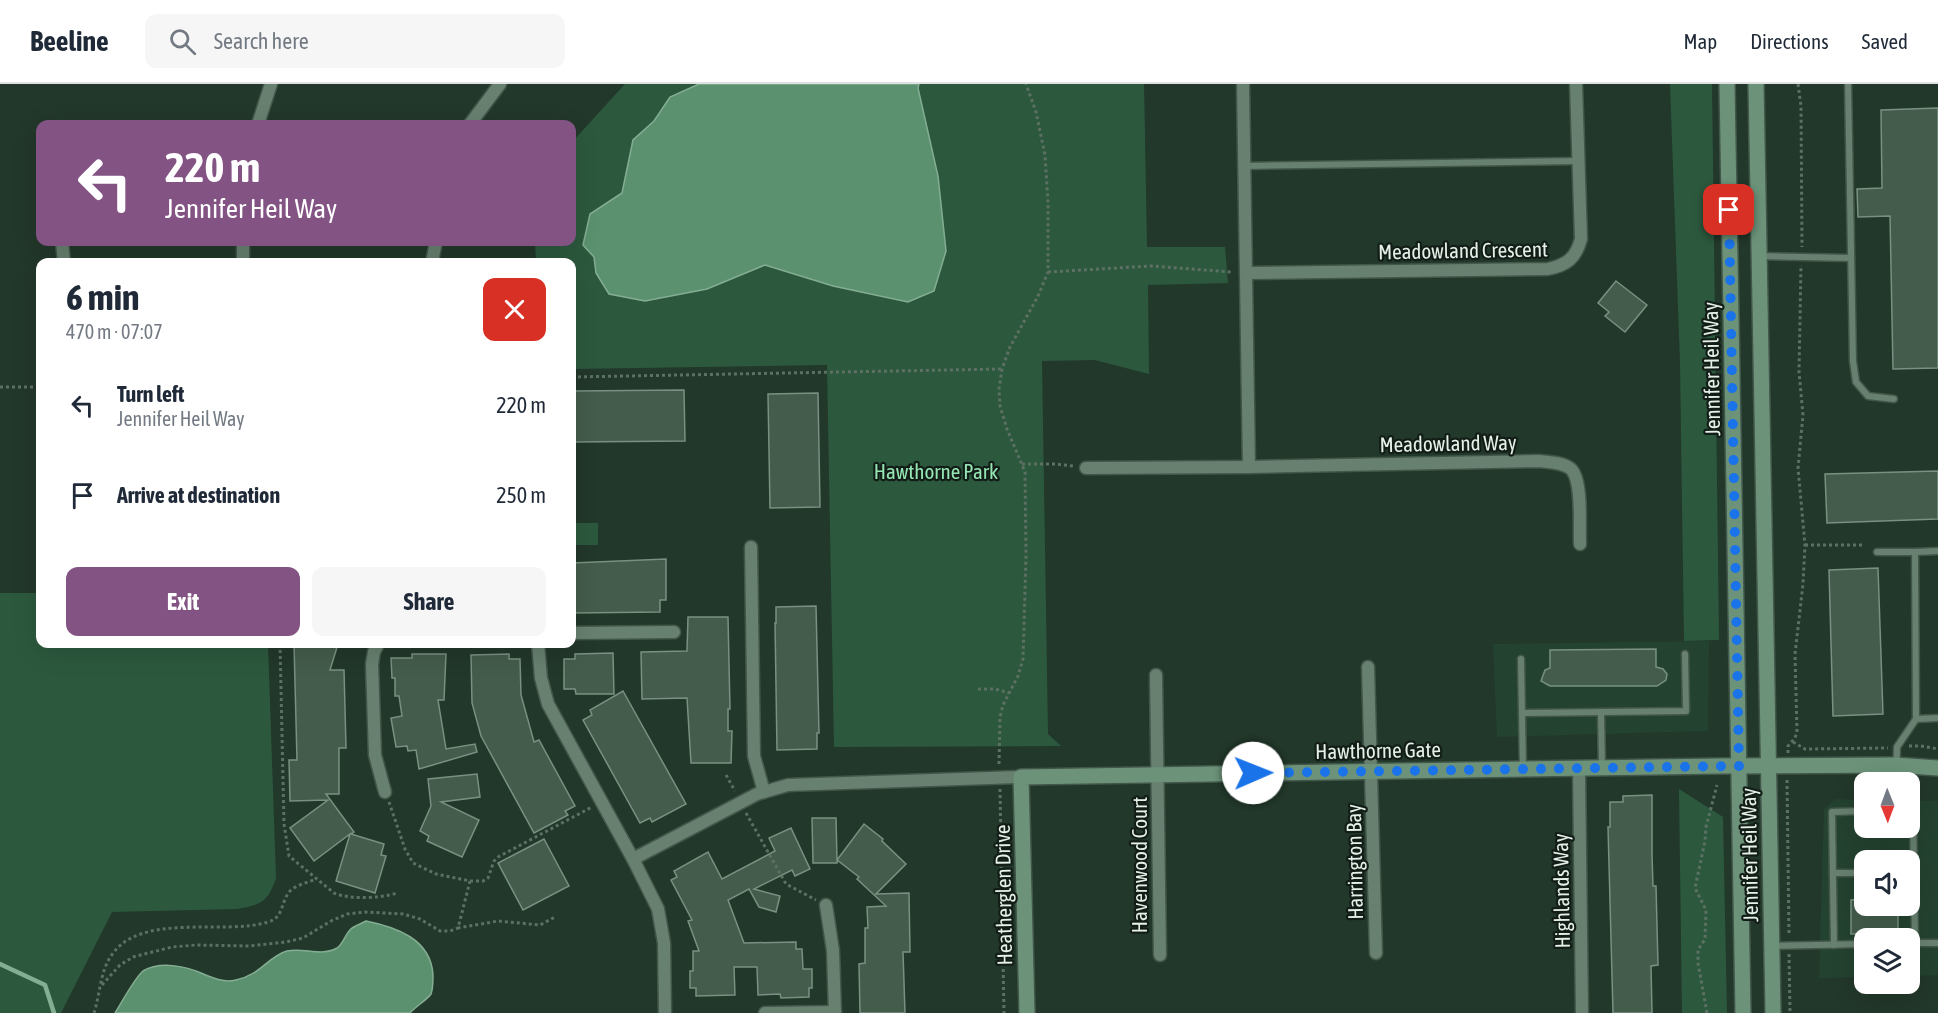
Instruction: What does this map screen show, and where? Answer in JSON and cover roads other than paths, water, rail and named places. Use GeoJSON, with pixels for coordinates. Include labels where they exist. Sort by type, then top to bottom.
{"type":"FeatureCollection","features":[{"type":"Feature","properties":{"kind":"main road","name":"Jennifer Heil Way"},"geometry":{"type":"LineString","coordinates":[[1727,84],[1743,1013]]}},
{"type":"Feature","properties":{"kind":"main road","name":"Jennifer Heil Way"},"geometry":{"type":"LineString","coordinates":[[1756,84],[1773,1013]]}},
{"type":"Feature","properties":{"kind":"main road","name":"Hawthorne Gate"},"geometry":{"type":"LineString","coordinates":[[1021,777],[1768,765],[1895,765],[1938,768]]}},
{"type":"Feature","properties":{"kind":"main road","name":"Heatherglen Drive"},"geometry":{"type":"LineString","coordinates":[[1021,777],[1027,1013]]}},
{"type":"Feature","properties":{"kind":"street"},"geometry":{"type":"LineString","coordinates":[[259,120],[272,84]]}},
{"type":"Feature","properties":{"kind":"street"},"geometry":{"type":"LineString","coordinates":[[473,120],[500,84]]}},
{"type":"Feature","properties":{"kind":"street"},"geometry":{"type":"LineString","coordinates":[[1243,84],[1249,467]]}},
{"type":"Feature","properties":{"kind":"street","name":"Meadowland Crescent"},"geometry":{"type":"LineString","coordinates":[[1246,273],[1548,269],[1562,266],[1572,259],[1581,239],[1576,84]]}},
{"type":"Feature","properties":{"kind":"street","name":"Meadowland Way"},"geometry":{"type":"LineString","coordinates":[[1086,468],[1528,461],[1557,463],[1571,469],[1577,481],[1580,544]]}},
{"type":"Feature","properties":{"kind":"street"},"geometry":{"type":"LineString","coordinates":[[751,548],[754,756],[764,792]]}},
{"type":"Feature","properties":{"kind":"street"},"geometry":{"type":"LineString","coordinates":[[576,633],[674,632]]}},
{"type":"Feature","properties":{"kind":"street"},"geometry":{"type":"LineString","coordinates":[[376,648],[372,664],[375,755],[385,792]]}},
{"type":"Feature","properties":{"kind":"street"},"geometry":{"type":"LineString","coordinates":[[538,648],[541,678],[548,704],[652,895],[661,920],[664,944],[665,1013]]}},
{"type":"Feature","properties":{"kind":"street","name":"Harrington Bay"},"geometry":{"type":"LineString","coordinates":[[1368,667],[1376,952]]}},
{"type":"Feature","properties":{"kind":"street","name":"Havenwood Court"},"geometry":{"type":"LineString","coordinates":[[1156,675],[1160,955]]}},
{"type":"Feature","properties":{"kind":"street","name":"Highlands Way"},"geometry":{"type":"LineString","coordinates":[[1578,769],[1582,1013]]}},
{"type":"Feature","properties":{"kind":"street","name":"Hawthorne Gate"},"geometry":{"type":"LineString","coordinates":[[633,859],[741,803],[780,787],[806,783],[1021,777]]}},
{"type":"Feature","properties":{"kind":"street"},"geometry":{"type":"LineString","coordinates":[[765,1013],[835,1012],[833,951],[826,905]]}},
{"type":"Feature","properties":{"kind":"lane"},"geometry":{"type":"LineString","coordinates":[[1848,84],[1853,361],[1856,382],[1868,396],[1894,399]]}},
{"type":"Feature","properties":{"kind":"lane"},"geometry":{"type":"LineString","coordinates":[[1244,166],[1579,161]]}},
{"type":"Feature","properties":{"kind":"lane"},"geometry":{"type":"LineString","coordinates":[[1758,256],[1851,258]]}},
{"type":"Feature","properties":{"kind":"lane"},"geometry":{"type":"LineString","coordinates":[[1877,552],[1938,551]]}},
{"type":"Feature","properties":{"kind":"lane"},"geometry":{"type":"LineString","coordinates":[[1895,772],[1897,747],[1916,719],[1915,552]]}},
{"type":"Feature","properties":{"kind":"lane"},"geometry":{"type":"LineString","coordinates":[[1522,713],[1686,711],[1684,654]]}},
{"type":"Feature","properties":{"kind":"lane"},"geometry":{"type":"LineString","coordinates":[[1521,659],[1523,770]]}},
{"type":"Feature","properties":{"kind":"lane"},"geometry":{"type":"LineString","coordinates":[[1601,712],[1602,768]]}},
{"type":"Feature","properties":{"kind":"lane"},"geometry":{"type":"LineString","coordinates":[[1916,719],[1938,718]]}},
{"type":"Feature","properties":{"kind":"lane"},"geometry":{"type":"LineString","coordinates":[[1834,945],[1832,812],[1854,811]]}},
{"type":"Feature","properties":{"kind":"lane"},"geometry":{"type":"LineString","coordinates":[[1833,873],[1854,873]]}},
{"type":"Feature","properties":{"kind":"lane"},"geometry":{"type":"LineString","coordinates":[[1920,943],[1938,943]]}},
{"type":"Feature","properties":{"kind":"lane"},"geometry":{"type":"LineString","coordinates":[[1771,946],[1854,944]]}},
{"type":"Feature","properties":{"kind":"waterway"},"geometry":{"type":"LineString","coordinates":[[0,964],[45,985],[54,1013]]}},
{"type":"Feature","properties":{"kind":"park label","name":"Hawthorne Park"},"geometry":{"type":"Point","coordinates":[936,471]}}]}
